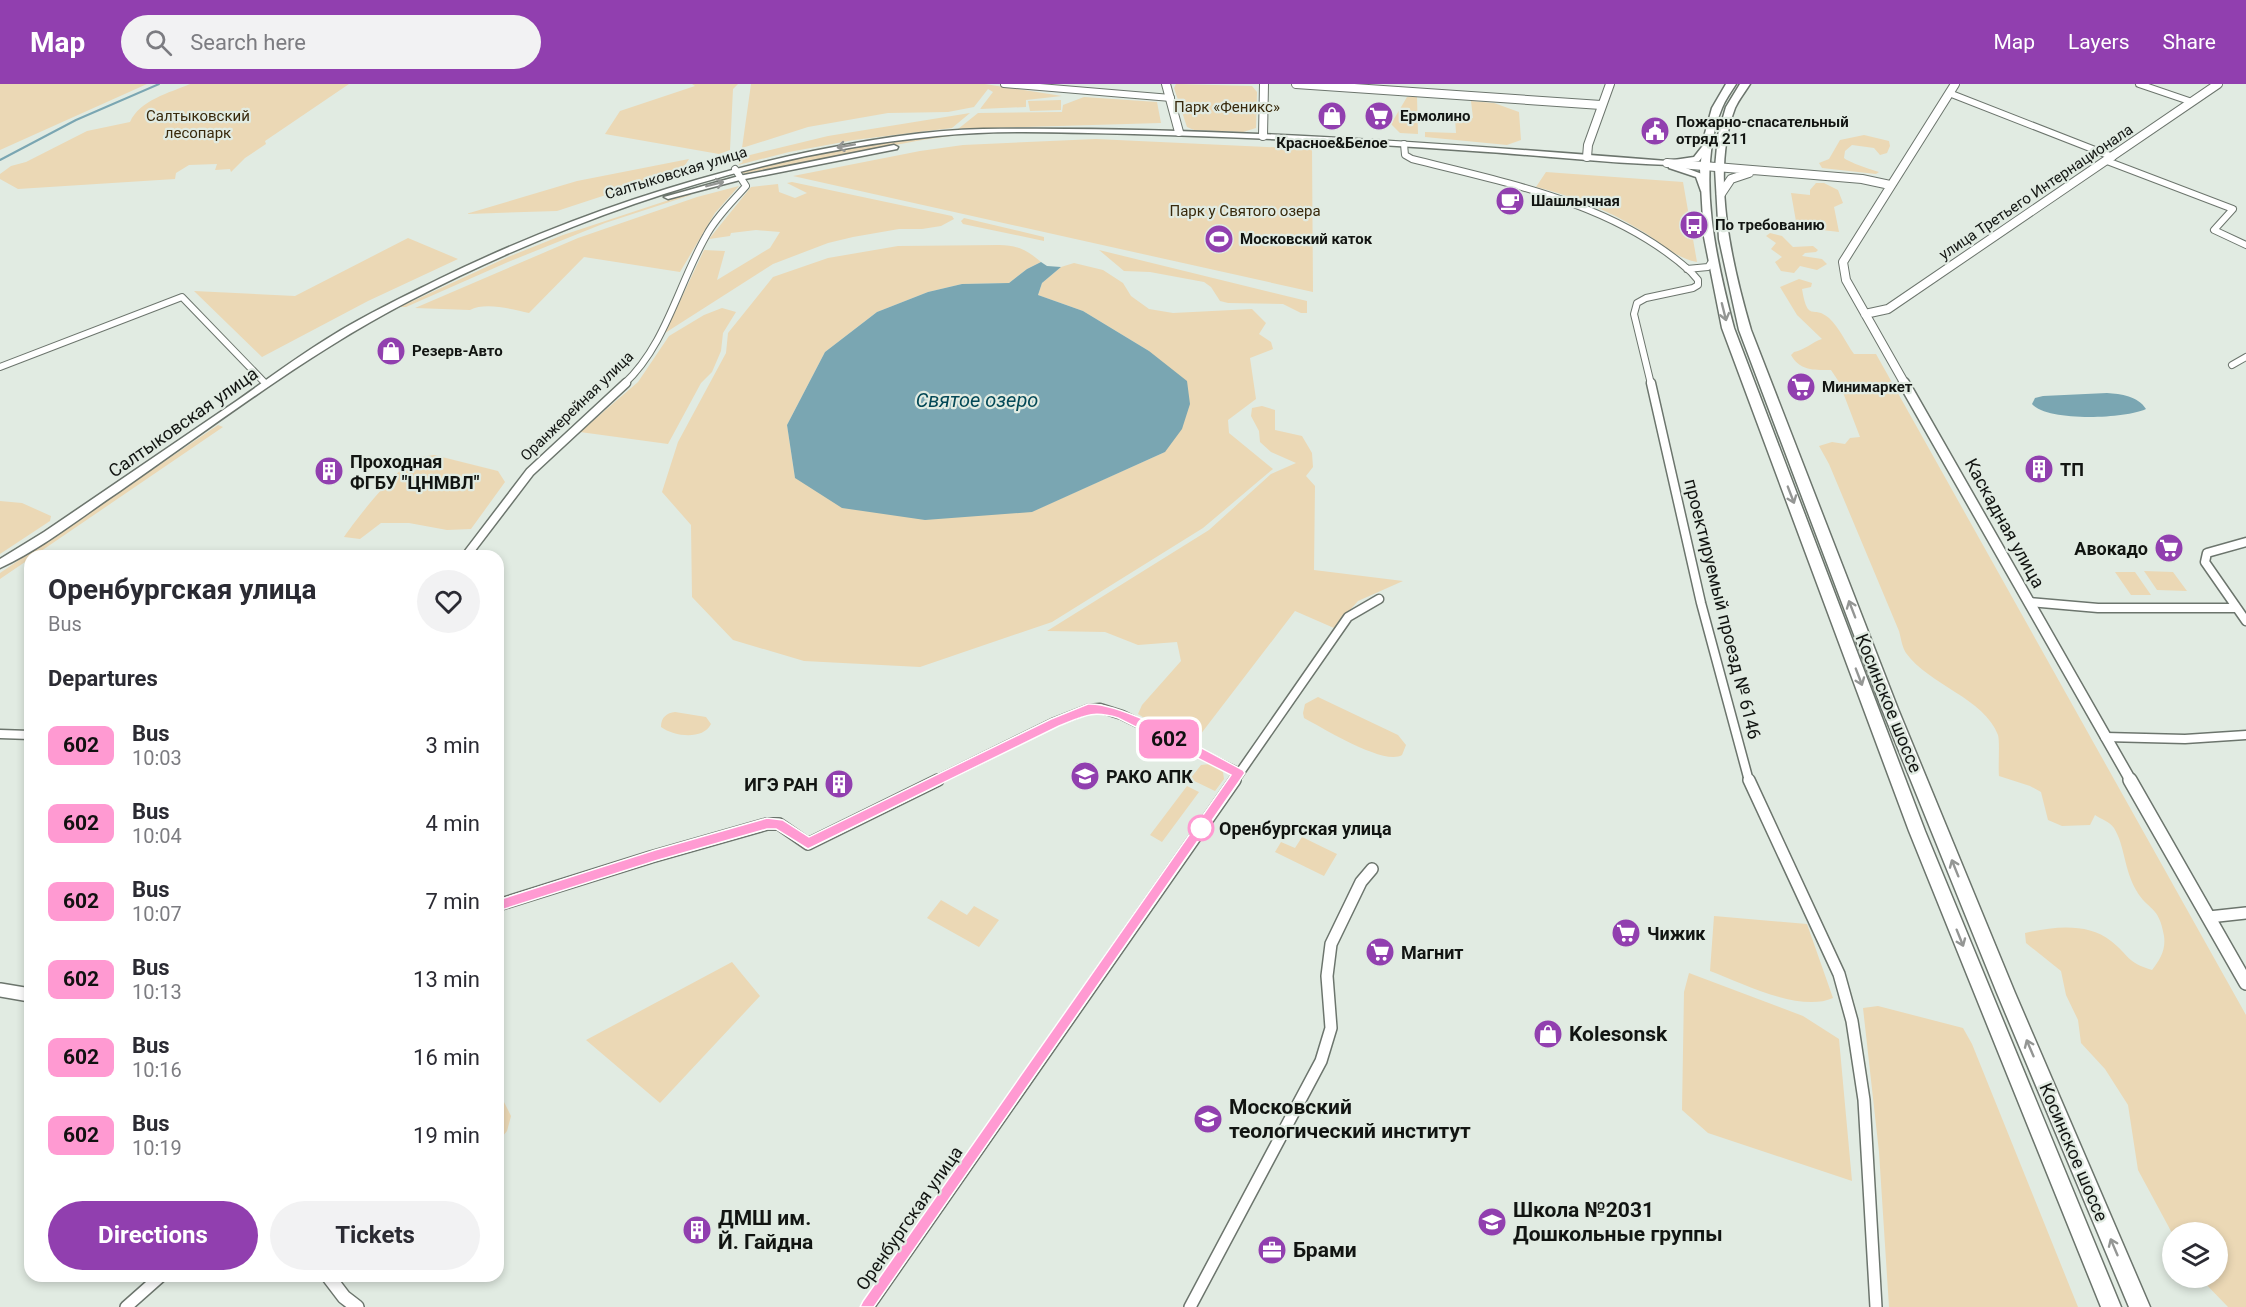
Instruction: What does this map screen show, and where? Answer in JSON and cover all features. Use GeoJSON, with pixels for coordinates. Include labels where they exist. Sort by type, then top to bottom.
{"type":"FeatureCollection","features":[{"type":"Feature","properties":{"kind":"highway","name":"Косинское шоссе"},"geometry":{"type":"LineString","coordinates":[[1731,84],[1717,106],[1708,145],[1706,167],[1724,235],[1733,288],[1755,360],[1902,738],[2015,1014],[2139,1305]]}},
{"type":"Feature","properties":{"kind":"highway","name":"Косинское шоссе"},"geometry":{"type":"LineString","coordinates":[[1744,84],[1729,107],[1721,154],[1721,168],[1713,193],[1708,264],[1717,279],[1728,328],[1737,354],[1913,820],[2111,1307]]}},
{"type":"Feature","properties":{"kind":"main road","name":"Салтыковская улица"},"geometry":{"type":"LineString","coordinates":[[385,309],[512,252],[605,216],[739,178],[874,150],[1029,131]]}},
{"type":"Feature","properties":{"kind":"main road","name":"Салтыковская улица"},"geometry":{"type":"LineString","coordinates":[[0,564],[56,530],[336,337],[385,309],[520,245],[643,198],[735,169],[796,155],[884,140],[948,133],[1029,131],[1179,132],[1263,136],[1666,164]]}},
{"type":"Feature","properties":{"kind":"main road"},"geometry":{"type":"LineString","coordinates":[[1666,164],[1696,159],[1708,145]]}},
{"type":"Feature","properties":{"kind":"main road"},"geometry":{"type":"LineString","coordinates":[[1666,164],[1695,173],[1713,193]]}},
{"type":"Feature","properties":{"kind":"main road"},"geometry":{"type":"LineString","coordinates":[[2074,1218],[2103,1307]]}},
{"type":"Feature","properties":{"kind":"street"},"geometry":{"type":"LineString","coordinates":[[1004,84],[1170,98]]}},
{"type":"Feature","properties":{"kind":"street"},"geometry":{"type":"LineString","coordinates":[[1166,84],[1179,132]]}},
{"type":"Feature","properties":{"kind":"street"},"geometry":{"type":"LineString","coordinates":[[1263,136],[1264,84]]}},
{"type":"Feature","properties":{"kind":"street"},"geometry":{"type":"LineString","coordinates":[[1296,84],[1600,105]]}},
{"type":"Feature","properties":{"kind":"street"},"geometry":{"type":"LineString","coordinates":[[1587,157],[1588,145],[1600,105],[1610,84]]}},
{"type":"Feature","properties":{"kind":"street","name":"Каскадная улица"},"geometry":{"type":"LineString","coordinates":[[1955,84],[1843,262],[1846,280],[2246,983]]}},
{"type":"Feature","properties":{"kind":"street"},"geometry":{"type":"LineString","coordinates":[[2139,84],[2192,102]]}},
{"type":"Feature","properties":{"kind":"street","name":"улица Третьего Интернационала"},"geometry":{"type":"LineString","coordinates":[[1865,314],[1888,309],[2218,84]]}},
{"type":"Feature","properties":{"kind":"street"},"geometry":{"type":"LineString","coordinates":[[1949,93],[2233,209],[2214,230],[2246,245]]}},
{"type":"Feature","properties":{"kind":"street"},"geometry":{"type":"LineString","coordinates":[[1404,144],[1405,155],[1412,159],[1544,193],[1584,206],[1648,241],[1687,269],[1708,264]]}},
{"type":"Feature","properties":{"kind":"street"},"geometry":{"type":"LineString","coordinates":[[1721,154],[1738,165],[1770,171]]}},
{"type":"Feature","properties":{"kind":"street","name":"Салтыковская улица"},"geometry":{"type":"LineString","coordinates":[[1666,164],[1862,179],[1895,177]]}},
{"type":"Feature","properties":{"kind":"street"},"geometry":{"type":"LineString","coordinates":[[735,169],[739,178]]}},
{"type":"Feature","properties":{"kind":"street"},"geometry":{"type":"LineString","coordinates":[[1713,193],[1735,176],[1770,171]]}},
{"type":"Feature","properties":{"kind":"street","name":"Оранжерейная улица"},"geometry":{"type":"LineString","coordinates":[[471,550],[530,472],[618,391],[650,356],[706,236],[720,215],[746,186],[739,178]]}},
{"type":"Feature","properties":{"kind":"street"},"geometry":{"type":"LineString","coordinates":[[1862,179],[1887,190]]}},
{"type":"Feature","properties":{"kind":"street","name":"проектируемый проезд № 6146"},"geometry":{"type":"LineString","coordinates":[[1687,269],[1698,280],[1696,287],[1646,298],[1637,303],[1634,314],[1677,491],[1701,603],[1747,776],[1839,974],[1852,1021],[1864,1100],[1876,1307]]}},
{"type":"Feature","properties":{"kind":"street"},"geometry":{"type":"LineString","coordinates":[[0,367],[182,297],[266,384]]}},
{"type":"Feature","properties":{"kind":"street"},"geometry":{"type":"LineString","coordinates":[[2232,365],[2246,357]]}},
{"type":"Feature","properties":{"kind":"street"},"geometry":{"type":"LineString","coordinates":[[2246,542],[2207,553],[2205,562],[2246,621]]}},
{"type":"Feature","properties":{"kind":"street","name":"Оренбургская улица"},"geometry":{"type":"LineString","coordinates":[[868,1307],[1350,614],[1379,599]]}},
{"type":"Feature","properties":{"kind":"street"},"geometry":{"type":"LineString","coordinates":[[2030,602],[2098,608],[2236,608]]}},
{"type":"Feature","properties":{"kind":"street"},"geometry":{"type":"LineString","coordinates":[[504,903],[767,824],[778,824],[808,844],[1055,722],[1088,709],[1100,708],[1122,715],[1239,773]]}},
{"type":"Feature","properties":{"kind":"street"},"geometry":{"type":"LineString","coordinates":[[0,734],[24,735]]}},
{"type":"Feature","properties":{"kind":"street"},"geometry":{"type":"LineString","coordinates":[[2105,736],[2185,739],[2246,735]]}},
{"type":"Feature","properties":{"kind":"street"},"geometry":{"type":"LineString","coordinates":[[1190,1307],[1321,1061],[1331,1028],[1327,976],[1331,944],[1361,882],[1372,869]]}},
{"type":"Feature","properties":{"kind":"street"},"geometry":{"type":"LineString","coordinates":[[2209,917],[2246,913]]}},
{"type":"Feature","properties":{"kind":"street"},"geometry":{"type":"LineString","coordinates":[[0,990],[24,994]]}},
{"type":"Feature","properties":{"kind":"street"},"geometry":{"type":"LineString","coordinates":[[126,1307],[154,1282]]}},
{"type":"Feature","properties":{"kind":"street"},"geometry":{"type":"LineString","coordinates":[[333,1282],[344,1297],[357,1307]]}},
{"type":"Feature","properties":{"kind":"green space","name":"Салтыковский лесопарк"},"geometry":{"type":"Polygon","coordinates":[[[0,84],[147,84],[0,150],[0,84]]]}},
{"type":"Feature","properties":{"kind":"green space","name":"Салтыковский лесопарк"},"geometry":{"type":"Polygon","coordinates":[[[190,84],[349,84],[265,141],[266,144],[245,158],[231,172],[230,169],[215,170],[217,164],[189,165],[176,173],[175,179],[18,189],[0,179],[0,174],[11,166],[26,162],[87,131],[130,122],[135,114],[148,103],[190,84]]]}},
{"type":"Feature","properties":{"kind":"green space"},"geometry":{"type":"Polygon","coordinates":[[[692,84],[738,84],[733,89],[730,150],[719,154],[605,134],[620,111],[695,86],[692,84]]]}},
{"type":"Feature","properties":{"kind":"green space"},"geometry":{"type":"Polygon","coordinates":[[[751,84],[985,84],[1062,96],[1026,100],[1026,107],[980,109],[993,92],[988,89],[974,107],[948,112],[888,113],[808,127],[742,148],[751,84]]]}},
{"type":"Feature","properties":{"kind":"green space","name":"Парк «Феникс»"},"geometry":{"type":"Polygon","coordinates":[[[1176,84],[1252,86],[1257,92],[1256,128],[1243,132],[1194,130],[1187,127],[1174,88],[1176,84]]]}},
{"type":"Feature","properties":{"kind":"green space"},"geometry":{"type":"Polygon","coordinates":[[[1084,97],[1157,102],[1161,123],[958,129],[978,113],[1062,112],[1063,105],[1084,97]]]}},
{"type":"Feature","properties":{"kind":"green space"},"geometry":{"type":"Polygon","coordinates":[[[1407,97],[1417,97],[1418,134],[1400,133],[1391,124],[1407,97]]]}},
{"type":"Feature","properties":{"kind":"green space"},"geometry":{"type":"Polygon","coordinates":[[[1061,100],[1061,110],[1030,111],[1028,101],[1061,100]]]}},
{"type":"Feature","properties":{"kind":"green space"},"geometry":{"type":"Polygon","coordinates":[[[1471,101],[1494,103],[1519,112],[1521,140],[1507,145],[1425,137],[1425,132],[1456,133],[1455,118],[1473,118],[1471,101]]]}},
{"type":"Feature","properties":{"kind":"green space"},"geometry":{"type":"Polygon","coordinates":[[[970,113],[952,128],[854,140],[789,152],[738,165],[746,156],[828,136],[970,113]]]}},
{"type":"Feature","properties":{"kind":"green space"},"geometry":{"type":"Polygon","coordinates":[[[971,133],[741,174],[740,171],[851,146],[927,135],[971,133]]]}},
{"type":"Feature","properties":{"kind":"green space"},"geometry":{"type":"Polygon","coordinates":[[[1864,135],[1889,141],[1890,146],[1887,153],[1880,155],[1874,148],[1852,145],[1845,151],[1844,158],[1879,172],[1876,174],[1822,168],[1819,163],[1829,159],[1840,140],[1864,135]]]}},
{"type":"Feature","properties":{"kind":"green space","name":"Парк у Святого озера"},"geometry":{"type":"Polygon","coordinates":[[[1096,139],[1312,149],[1313,292],[793,176],[920,151],[963,145],[1096,139]]]}},
{"type":"Feature","properties":{"kind":"green space"},"geometry":{"type":"Polygon","coordinates":[[[689,159],[682,170],[557,211],[466,214],[577,181],[689,159]]]}},
{"type":"Feature","properties":{"kind":"green space"},"geometry":{"type":"Polygon","coordinates":[[[1546,172],[1683,182],[1697,262],[1681,257],[1640,230],[1603,210],[1536,187],[1546,172]]]}},
{"type":"Feature","properties":{"kind":"green space"},"geometry":{"type":"Polygon","coordinates":[[[792,182],[952,216],[954,219],[941,226],[899,229],[828,243],[773,264],[665,333],[704,250],[725,251],[717,280],[770,248],[780,232],[756,230],[709,239],[751,187],[778,184],[779,192],[795,198],[807,193],[787,183],[792,182]]]}},
{"type":"Feature","properties":{"kind":"green space"},"geometry":{"type":"Polygon","coordinates":[[[1816,183],[1824,183],[1838,190],[1843,203],[1834,207],[1839,232],[1797,227],[1791,193],[1810,195],[1810,190],[1816,183]]]}},
{"type":"Feature","properties":{"kind":"green space"},"geometry":{"type":"Polygon","coordinates":[[[739,186],[715,213],[680,272],[584,257],[529,313],[491,306],[470,310],[415,308],[578,238],[697,197],[739,186]]]}},
{"type":"Feature","properties":{"kind":"green space"},"geometry":{"type":"Polygon","coordinates":[[[690,193],[691,195],[605,223],[406,307],[400,307],[508,257],[563,235],[690,193]]]}},
{"type":"Feature","properties":{"kind":"green space"},"geometry":{"type":"Polygon","coordinates":[[[964,218],[1044,237],[1044,241],[963,224],[961,221],[964,218]]]}},
{"type":"Feature","properties":{"kind":"green space"},"geometry":{"type":"Polygon","coordinates":[[[1770,233],[1782,236],[1793,247],[1813,246],[1818,250],[1816,252],[1805,253],[1802,256],[1822,259],[1827,264],[1817,270],[1800,266],[1794,273],[1781,271],[1775,262],[1782,257],[1771,249],[1776,243],[1766,236],[1770,233]]]}},
{"type":"Feature","properties":{"kind":"green space"},"geometry":{"type":"Polygon","coordinates":[[[408,238],[458,259],[368,301],[262,357],[194,291],[295,296],[408,238]]]}},
{"type":"Feature","properties":{"kind":"green space"},"geometry":{"type":"Polygon","coordinates":[[[999,245],[1022,249],[1041,262],[1027,269],[1009,283],[962,284],[928,292],[877,312],[825,352],[787,425],[795,478],[1031,512],[1165,452],[1149,351],[1083,311],[1038,295],[1042,283],[1061,267],[1074,263],[1103,270],[1123,283],[1131,296],[1149,309],[1173,313],[1252,309],[1266,323],[1259,334],[1271,342],[1273,349],[1250,358],[1256,399],[1228,420],[1229,433],[1273,469],[1203,528],[1052,622],[920,667],[804,661],[733,640],[692,597],[691,525],[662,492],[678,442],[726,353],[728,333],[773,277],[828,258],[898,246],[999,245]]]}},
{"type":"Feature","properties":{"kind":"green space"},"geometry":{"type":"Polygon","coordinates":[[[1099,250],[1307,301],[1307,313],[1301,313],[1283,304],[1220,301],[1211,287],[1204,282],[1150,272],[1124,271],[1099,250]]]}},
{"type":"Feature","properties":{"kind":"green space"},"geometry":{"type":"Polygon","coordinates":[[[1799,279],[1812,283],[1811,287],[1802,289],[1809,310],[1819,312],[1829,318],[1854,354],[1876,354],[2246,1015],[2246,1307],[2228,1307],[2210,1288],[2228,1288],[2228,1222],[2166,1222],[2138,1170],[2128,1105],[2105,1069],[2081,1043],[2078,1020],[2066,995],[2061,971],[2026,943],[2025,933],[2046,929],[2069,928],[2091,931],[2111,941],[2133,961],[2152,970],[2160,959],[2164,946],[2164,936],[2159,919],[2136,890],[2118,835],[2112,826],[2095,815],[2090,825],[2062,826],[2048,820],[2041,792],[1999,776],[1999,738],[1991,722],[1969,701],[1928,674],[1906,653],[1899,631],[1829,464],[1819,446],[1832,442],[1845,444],[1850,438],[1860,437],[1839,382],[1831,370],[1803,367],[1791,355],[1822,339],[1797,315],[1780,287],[1799,279]]]}},
{"type":"Feature","properties":{"kind":"green space"},"geometry":{"type":"Polygon","coordinates":[[[722,308],[736,312],[723,333],[721,351],[712,372],[701,383],[668,444],[580,432],[638,382],[669,336],[704,315],[722,308]]]}},
{"type":"Feature","properties":{"kind":"green space"},"geometry":{"type":"Polygon","coordinates":[[[1262,406],[1275,410],[1275,430],[1302,436],[1312,453],[1313,467],[1306,476],[1315,486],[1314,570],[1403,581],[1358,601],[1334,628],[1295,611],[1200,735],[1165,731],[1138,714],[1142,705],[1181,661],[1177,642],[1138,645],[1105,632],[1047,631],[1209,530],[1271,474],[1296,463],[1271,452],[1260,442],[1259,431],[1251,416],[1252,408],[1262,406]]]}},
{"type":"Feature","properties":{"kind":"green space"},"geometry":{"type":"Polygon","coordinates":[[[218,425],[223,427],[43,550],[34,550],[218,425]]]}},
{"type":"Feature","properties":{"kind":"green space"},"geometry":{"type":"Polygon","coordinates":[[[434,455],[498,471],[505,482],[471,529],[447,530],[409,523],[381,523],[360,539],[344,537],[390,480],[411,462],[420,457],[434,455]]]}},
{"type":"Feature","properties":{"kind":"green space"},"geometry":{"type":"Polygon","coordinates":[[[0,501],[22,503],[51,516],[50,521],[0,554],[0,501]]]}},
{"type":"Feature","properties":{"kind":"green space"},"geometry":{"type":"Polygon","coordinates":[[[24,557],[24,563],[0,579],[0,573],[24,557]]]}},
{"type":"Feature","properties":{"kind":"green space"},"geometry":{"type":"Polygon","coordinates":[[[2144,571],[2173,572],[2187,591],[2157,590],[2144,571]]]}},
{"type":"Feature","properties":{"kind":"green space"},"geometry":{"type":"Polygon","coordinates":[[[2115,572],[2135,572],[2151,595],[2131,595],[2115,572]]]}},
{"type":"Feature","properties":{"kind":"green space"},"geometry":{"type":"Polygon","coordinates":[[[1318,697],[1398,735],[1406,745],[1402,755],[1393,757],[1368,751],[1304,718],[1305,704],[1318,697]]]}},
{"type":"Feature","properties":{"kind":"green space"},"geometry":{"type":"Polygon","coordinates":[[[675,712],[706,717],[711,724],[702,733],[695,735],[681,735],[661,727],[665,716],[675,712]]]}},
{"type":"Feature","properties":{"kind":"green space"},"geometry":{"type":"Polygon","coordinates":[[[1210,764],[1223,772],[1224,779],[1215,791],[1190,779],[1201,765],[1210,764]]]}},
{"type":"Feature","properties":{"kind":"green space"},"geometry":{"type":"Polygon","coordinates":[[[1187,786],[1199,792],[1162,842],[1150,835],[1187,786]]]}},
{"type":"Feature","properties":{"kind":"green space"},"geometry":{"type":"Polygon","coordinates":[[[1302,837],[1337,854],[1324,876],[1275,852],[1281,842],[1295,848],[1302,837]]]}},
{"type":"Feature","properties":{"kind":"green space"},"geometry":{"type":"Polygon","coordinates":[[[941,900],[967,915],[974,906],[999,920],[979,947],[927,918],[941,900]]]}},
{"type":"Feature","properties":{"kind":"green space"},"geometry":{"type":"Polygon","coordinates":[[[1714,916],[1807,924],[1833,998],[1820,1002],[1788,999],[1754,989],[1710,971],[1714,916]]]}},
{"type":"Feature","properties":{"kind":"green space"},"geometry":{"type":"Polygon","coordinates":[[[732,962],[760,996],[660,1103],[586,1040],[732,962]]]}},
{"type":"Feature","properties":{"kind":"green space"},"geometry":{"type":"Polygon","coordinates":[[[1689,973],[1803,1016],[1839,1039],[1852,1181],[1708,1133],[1682,1110],[1684,992],[1689,973]]]}},
{"type":"Feature","properties":{"kind":"green space"},"geometry":{"type":"Polygon","coordinates":[[[1878,1006],[1963,1028],[1972,1044],[2078,1307],[1889,1307],[1879,1152],[1863,1008],[1878,1006]]]}},
{"type":"Feature","properties":{"kind":"green space"},"geometry":{"type":"Polygon","coordinates":[[[504,1102],[511,1116],[504,1135],[504,1102]]]}},
{"type":"Feature","properties":{"kind":"water","name":"Святое озеро"},"geometry":{"type":"Polygon","coordinates":[[[1041,262],[1047,266],[1061,267],[1042,283],[1038,295],[1083,311],[1149,351],[1187,381],[1190,404],[1182,429],[1165,452],[1032,512],[925,520],[842,508],[795,478],[787,425],[825,352],[877,312],[928,292],[962,284],[1009,283],[1027,269],[1041,262]]]}},
{"type":"Feature","properties":{"kind":"water"},"geometry":{"type":"Polygon","coordinates":[[[2107,393],[2134,398],[2146,409],[2121,415],[2087,417],[2053,414],[2032,404],[2035,398],[2043,396],[2107,393]]]}},
{"type":"Feature","properties":{"kind":"waterway"},"geometry":{"type":"LineString","coordinates":[[0,160],[76,120],[159,84]]}},
{"type":"Feature","properties":{"kind":"bus line","name":"602"},"geometry":{"type":"LineString","coordinates":[[504,903],[767,824],[778,824],[808,844],[1055,722],[1088,709],[1100,708],[1122,715],[1239,773],[868,1307]]}},
{"type":"Feature","properties":{"kind":"place","name":"Красное&Белое"},"geometry":{"type":"Point","coordinates":[1332,116]}},
{"type":"Feature","properties":{"kind":"place","name":"Ермолино"},"geometry":{"type":"Point","coordinates":[1379,116]}},
{"type":"Feature","properties":{"kind":"place","name":"Пожарно-спасательный отряд 211"},"geometry":{"type":"Point","coordinates":[1655,131]}},
{"type":"Feature","properties":{"kind":"place","name":"Шашлычная"},"geometry":{"type":"Point","coordinates":[1510,201]}},
{"type":"Feature","properties":{"kind":"place","name":"По требованию"},"geometry":{"type":"Point","coordinates":[1694,225]}},
{"type":"Feature","properties":{"kind":"place","name":"Московский каток"},"geometry":{"type":"Point","coordinates":[1219,239]}},
{"type":"Feature","properties":{"kind":"place","name":"Резерв-Авто"},"geometry":{"type":"Point","coordinates":[391,351]}},
{"type":"Feature","properties":{"kind":"place","name":"Минимаркет"},"geometry":{"type":"Point","coordinates":[1801,387]}},
{"type":"Feature","properties":{"kind":"place","name":"ТП"},"geometry":{"type":"Point","coordinates":[2039,469]}},
{"type":"Feature","properties":{"kind":"place","name":"Проходная ФГБУ \"ЦНМВЛ\""},"geometry":{"type":"Point","coordinates":[329,471]}},
{"type":"Feature","properties":{"kind":"place","name":"Авокадо"},"geometry":{"type":"Point","coordinates":[2169,548]}},
{"type":"Feature","properties":{"kind":"place","name":"РАКО АПК"},"geometry":{"type":"Point","coordinates":[1085,776]}},
{"type":"Feature","properties":{"kind":"place","name":"ИГЭ РАН"},"geometry":{"type":"Point","coordinates":[839,784]}},
{"type":"Feature","properties":{"kind":"place","name":"Оренбургская улица"},"geometry":{"type":"Point","coordinates":[1201,828]}},
{"type":"Feature","properties":{"kind":"place","name":"Чижик"},"geometry":{"type":"Point","coordinates":[1626,933]}},
{"type":"Feature","properties":{"kind":"place","name":"Магнит"},"geometry":{"type":"Point","coordinates":[1380,952]}},
{"type":"Feature","properties":{"kind":"place","name":"Kolesonsk"},"geometry":{"type":"Point","coordinates":[1548,1034]}},
{"type":"Feature","properties":{"kind":"place","name":"Московский теологический институт"},"geometry":{"type":"Point","coordinates":[1208,1119]}},
{"type":"Feature","properties":{"kind":"place","name":"Школа №2031 Дошкольные группы"},"geometry":{"type":"Point","coordinates":[1492,1222]}},
{"type":"Feature","properties":{"kind":"place","name":"ДМШ им. Й. Гайдна"},"geometry":{"type":"Point","coordinates":[697,1230]}},
{"type":"Feature","properties":{"kind":"place","name":"Брами"},"geometry":{"type":"Point","coordinates":[1272,1250]}}]}
